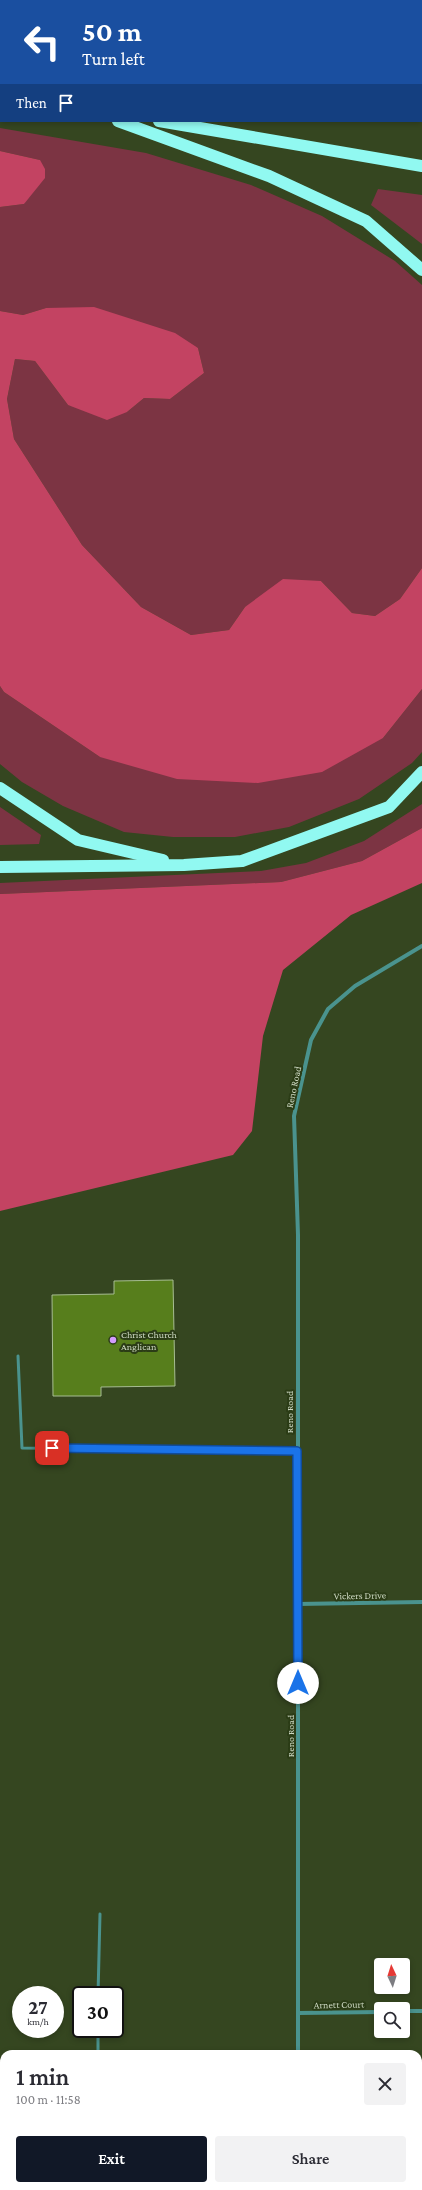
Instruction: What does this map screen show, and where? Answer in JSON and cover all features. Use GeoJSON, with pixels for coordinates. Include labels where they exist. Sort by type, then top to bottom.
{"type":"FeatureCollection","features":[{"type":"Feature","properties":{"kind":"highway"},"geometry":{"type":"LineString","coordinates":[[121,122],[270,176],[366,221],[422,270]]}},
{"type":"Feature","properties":{"kind":"highway"},"geometry":{"type":"LineString","coordinates":[[165,122],[422,166]]}},
{"type":"Feature","properties":{"kind":"highway"},"geometry":{"type":"LineString","coordinates":[[0,867],[184,865],[242,861],[389,807],[422,772]]}},
{"type":"Feature","properties":{"kind":"highway"},"geometry":{"type":"LineString","coordinates":[[0,788],[78,840],[184,865]]}},
{"type":"Feature","properties":{"kind":"street","name":"Reno Road"},"geometry":{"type":"LineString","coordinates":[[298,2050],[298,1235],[294,1116],[310,1040],[328,1009],[355,986],[422,946]]}},
{"type":"Feature","properties":{"kind":"street","name":"Vickers Drive"},"geometry":{"type":"LineString","coordinates":[[297,1604],[422,1602]]}},
{"type":"Feature","properties":{"kind":"street"},"geometry":{"type":"LineString","coordinates":[[410,2011],[422,2011]]}},
{"type":"Feature","properties":{"kind":"street","name":"Arnett Court"},"geometry":{"type":"LineString","coordinates":[[298,2013],[374,2012]]}},
{"type":"Feature","properties":{"kind":"lane"},"geometry":{"type":"LineString","coordinates":[[18,1356],[22,1448],[297,1451]]}},
{"type":"Feature","properties":{"kind":"lane"},"geometry":{"type":"LineString","coordinates":[[98,1986],[100,1914]]}},
{"type":"Feature","properties":{"kind":"lane"},"geometry":{"type":"LineString","coordinates":[[98,2038],[98,2050]]}},
{"type":"Feature","properties":{"kind":"shaded area"},"geometry":{"type":"Polygon","coordinates":[[[0,128],[146,153],[251,185],[322,216],[395,261],[422,285],[422,568],[400,599],[375,616],[352,613],[321,581],[245,607],[229,630],[191,635],[141,607],[82,545],[14,439],[7,399],[15,359],[35,361],[68,405],[127,412],[144,398],[170,399],[204,373],[198,348],[46,308],[23,315],[0,311],[0,207],[24,204],[40,160],[0,151],[0,128]]]}},
{"type":"Feature","properties":{"kind":"shaded area"},"geometry":{"type":"Polygon","coordinates":[[[0,151],[40,160],[45,169],[45,178],[24,204],[0,207],[0,151]]]}},
{"type":"Feature","properties":{"kind":"shaded area"},"geometry":{"type":"Polygon","coordinates":[[[378,189],[422,195],[422,244],[371,205],[378,189]]]}},
{"type":"Feature","properties":{"kind":"shaded area"},"geometry":{"type":"Polygon","coordinates":[[[94,307],[175,333],[198,348],[204,373],[170,399],[144,398],[127,412],[107,420],[68,405],[35,361],[15,359],[7,399],[14,439],[82,545],[141,607],[191,635],[229,630],[245,607],[283,579],[321,581],[352,613],[375,616],[400,599],[422,568],[422,689],[383,738],[322,772],[258,783],[177,779],[100,757],[4,692],[0,686],[0,311],[23,315],[46,308],[94,307]]]}},
{"type":"Feature","properties":{"kind":"shaded area"},"geometry":{"type":"Polygon","coordinates":[[[0,686],[4,692],[100,757],[383,738],[422,689],[422,752],[412,763],[359,799],[289,827],[235,837],[173,837],[124,832],[63,806],[22,782],[0,764],[0,686]]]}},
{"type":"Feature","properties":{"kind":"shaded area"},"geometry":{"type":"Polygon","coordinates":[[[422,804],[422,828],[362,861],[281,882],[0,894],[0,883],[261,871],[306,863],[364,841],[422,804]]]}},
{"type":"Feature","properties":{"kind":"shaded area"},"geometry":{"type":"Polygon","coordinates":[[[0,807],[41,835],[39,844],[0,845],[0,807]]]}},
{"type":"Feature","properties":{"kind":"shaded area"},"geometry":{"type":"Polygon","coordinates":[[[422,828],[422,883],[351,915],[283,970],[263,1036],[252,1131],[233,1155],[0,1211],[0,894],[281,882],[362,861],[422,828]]]}},
{"type":"Feature","properties":{"kind":"building","name":"Christ Church Anglican"},"geometry":{"type":"Polygon","coordinates":[[[173,1280],[175,1386],[101,1387],[101,1396],[53,1396],[52,1295],[114,1294],[114,1281],[173,1280]]]}},
{"type":"Feature","properties":{"kind":"place","name":"Christ Church Anglican"},"geometry":{"type":"Point","coordinates":[113,1340]}},
{"type":"Feature","properties":{"kind":"route"},"geometry":{"type":"LineString","coordinates":[[52,1448],[297,1451],[298,1683]]}}]}
